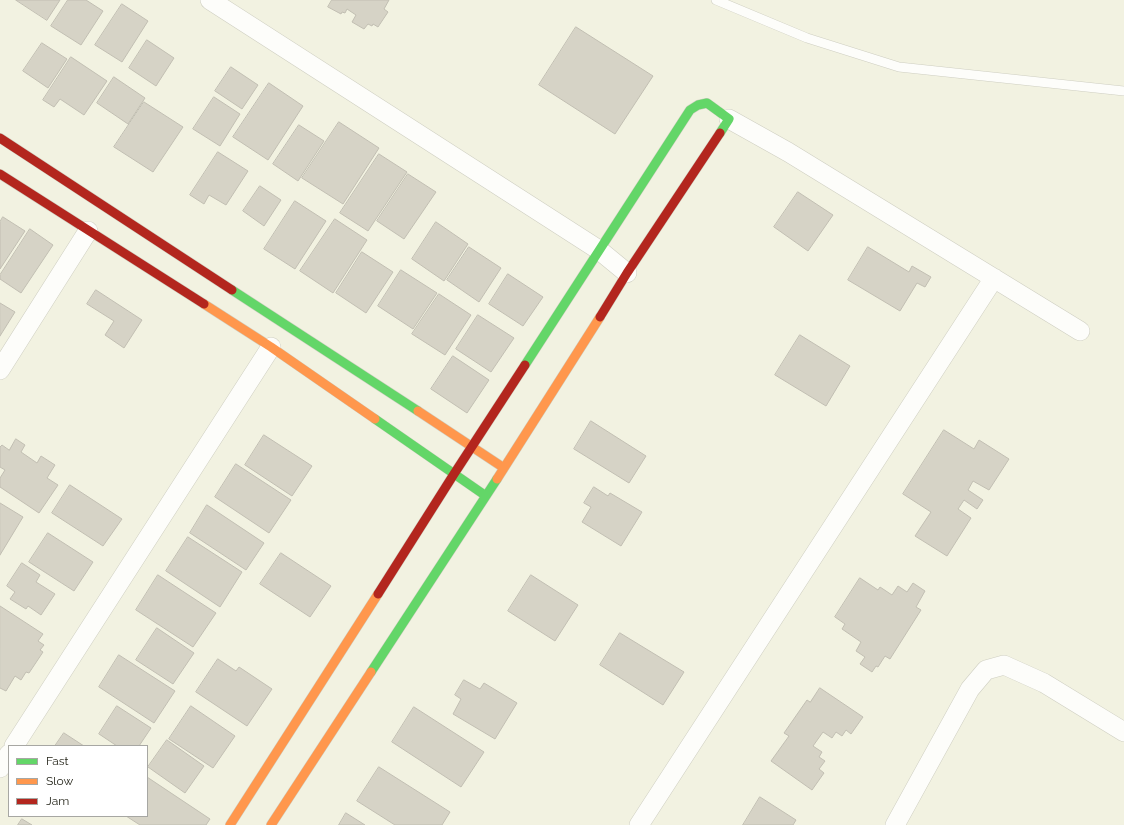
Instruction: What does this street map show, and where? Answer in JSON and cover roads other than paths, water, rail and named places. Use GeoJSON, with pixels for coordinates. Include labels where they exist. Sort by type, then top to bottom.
{"type":"FeatureCollection","features":[{"type":"Feature","properties":{"kind":"street"},"geometry":{"type":"LineString","coordinates":[[210,0],[599,250],[627,273]]}},
{"type":"Feature","properties":{"kind":"street"},"geometry":{"type":"LineString","coordinates":[[230,825],[338,658],[454,474],[690,110],[698,105],[707,103],[729,119],[788,152],[1080,331]]}},
{"type":"Feature","properties":{"kind":"street"},"geometry":{"type":"LineString","coordinates":[[271,825],[486,496],[627,273],[729,119]]}},
{"type":"Feature","properties":{"kind":"street"},"geometry":{"type":"LineString","coordinates":[[0,138],[504,468]]}},
{"type":"Feature","properties":{"kind":"street"},"geometry":{"type":"LineString","coordinates":[[0,174],[271,348],[486,496]]}},
{"type":"Feature","properties":{"kind":"street"},"geometry":{"type":"LineString","coordinates":[[0,370],[88,231]]}},
{"type":"Feature","properties":{"kind":"street"},"geometry":{"type":"LineString","coordinates":[[639,825],[994,278]]}},
{"type":"Feature","properties":{"kind":"street"},"geometry":{"type":"LineString","coordinates":[[15,745],[271,348]]}},
{"type":"Feature","properties":{"kind":"street"},"geometry":{"type":"LineString","coordinates":[[895,825],[970,689],[986,670],[1004,665],[1044,683],[1124,732]]}},
{"type":"Feature","properties":{"kind":"street"},"geometry":{"type":"LineString","coordinates":[[0,768],[8,756]]}},
{"type":"Feature","properties":{"kind":"lane"},"geometry":{"type":"LineString","coordinates":[[716,0],[807,38],[899,67],[1124,91]]}}]}
